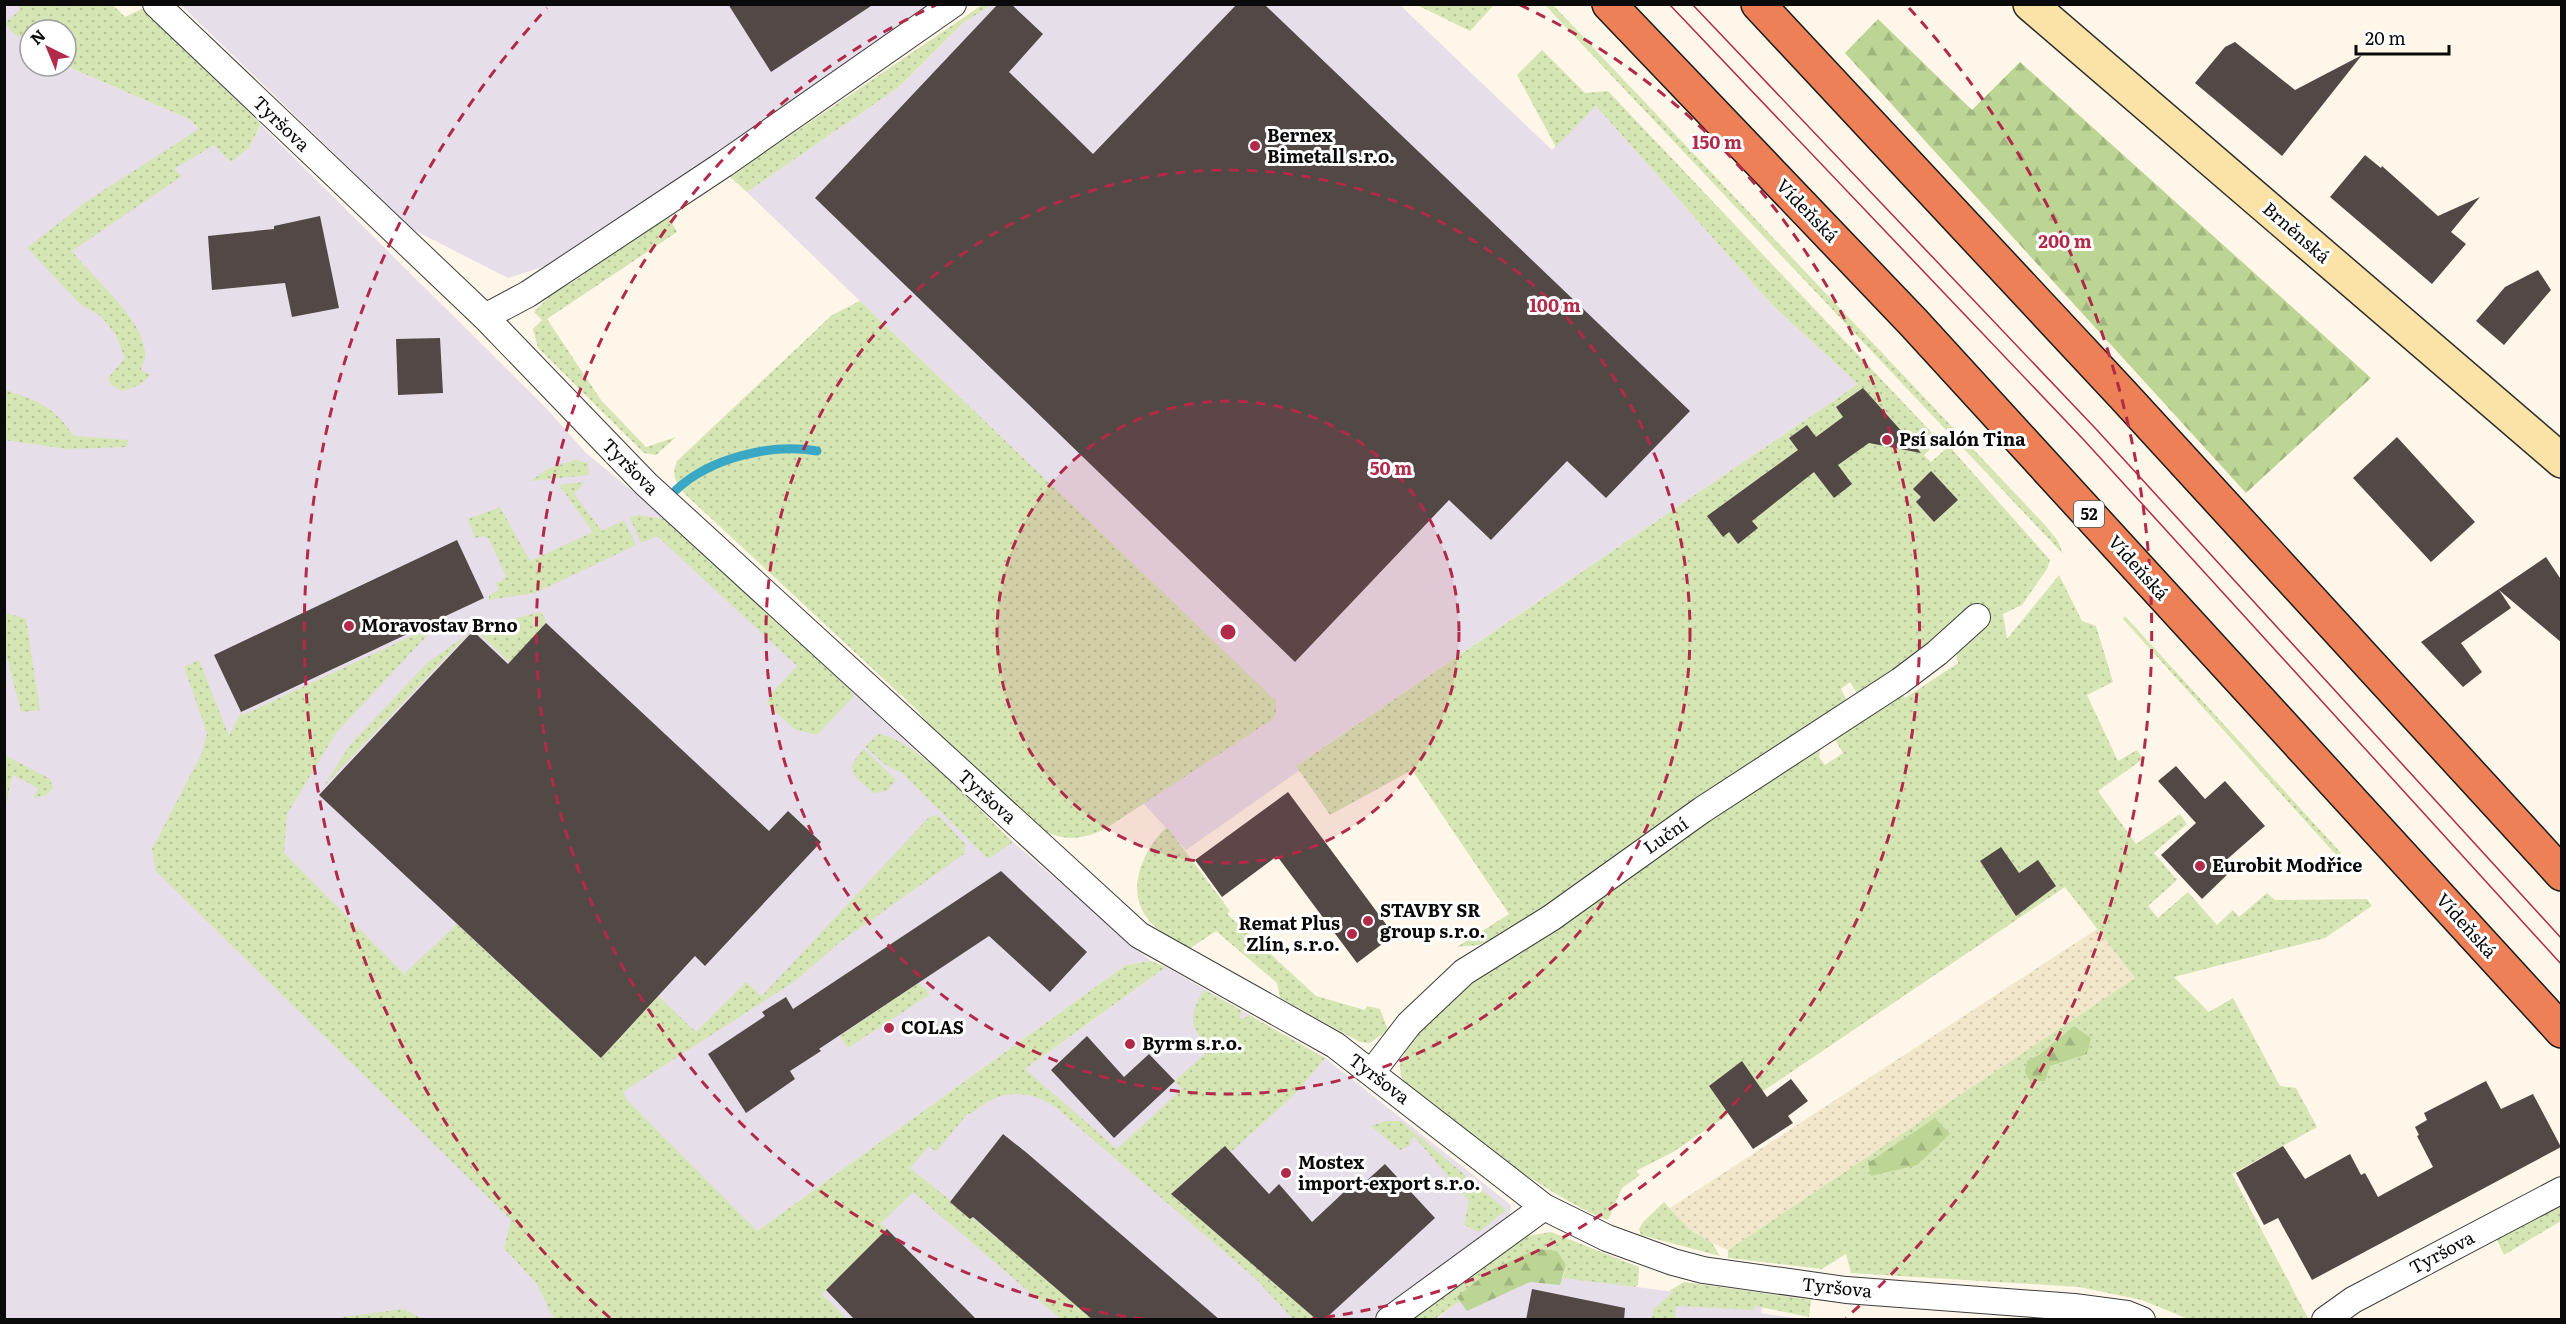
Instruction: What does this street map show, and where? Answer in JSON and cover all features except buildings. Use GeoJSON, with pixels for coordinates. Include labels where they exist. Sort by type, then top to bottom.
{"type":"FeatureCollection","features":[{"type":"Feature","properties":{"kind":"highway","name":"Vídeňská"},"geometry":{"type":"LineString","coordinates":[[1609,4],[1913,322],[2562,1031]]}},
{"type":"Feature","properties":{"kind":"highway"},"geometry":{"type":"LineString","coordinates":[[1758,4],[2123,395],[2562,874]]}},
{"type":"Feature","properties":{"kind":"street","name":"Tyršova"},"geometry":{"type":"LineString","coordinates":[[156,4],[485,317],[655,492],[1139,935],[1335,1045],[1544,1207],[1607,1238],[1673,1262],[1703,1270],[1846,1290],[2074,1307],[2127,1314],[2142,1320]]}},
{"type":"Feature","properties":{"kind":"street"},"geometry":{"type":"LineString","coordinates":[[485,317],[528,294],[724,164],[953,4]]}},
{"type":"Feature","properties":{"kind":"street","name":"Brněnská"},"geometry":{"type":"LineString","coordinates":[[2030,4],[2562,461]]}},
{"type":"Feature","properties":{"kind":"street","name":"Luční"},"geometry":{"type":"LineString","coordinates":[[1372,1072],[1409,1024],[1464,972],[1551,918],[1702,810],[1900,681],[1937,653],[1977,617]]}},
{"type":"Feature","properties":{"kind":"street","name":"Tyršova"},"geometry":{"type":"LineString","coordinates":[[2325,1320],[2353,1300],[2562,1190]]}},
{"type":"Feature","properties":{"kind":"street"},"geometry":{"type":"LineString","coordinates":[[1389,1320],[1544,1207]]}},
{"type":"Feature","properties":{"kind":"shaded area"},"geometry":{"type":"Polygon","coordinates":[[[5,5],[66,5],[47,18],[18,18],[18,78],[78,78],[78,71],[189,119],[231,162],[249,148],[261,125],[545,407],[586,453],[680,530],[1013,842],[1151,961],[1126,965],[757,1231],[1025,1069],[1166,967],[1325,1058],[1511,1205],[1509,1217],[1372,1319],[5,1320],[5,5]]]}},
{"type":"Feature","properties":{"kind":"shaded area"},"geometry":{"type":"Polygon","coordinates":[[[181,5],[932,5],[793,103],[558,262],[508,278],[412,229],[181,5]]]}},
{"type":"Feature","properties":{"kind":"shaded area"},"geometry":{"type":"Polygon","coordinates":[[[991,5],[1400,5],[1552,150],[1596,106],[1773,306],[1858,384],[1297,765],[1300,770],[1186,850],[1144,804],[1252,679],[747,192],[899,87],[963,23],[991,5]]]}},
{"type":"Feature","properties":{"kind":"shaded area"},"geometry":{"type":"Polygon","coordinates":[[[2097,929],[2135,978],[1728,1250],[1705,1240],[1689,1229],[1670,1208],[2097,929]]]}},
{"type":"Feature","properties":{"kind":"shaded area"},"geometry":{"type":"Polygon","coordinates":[[[1498,1272],[1570,1278],[1674,1292],[1762,1307],[1761,1313],[1800,1319],[1435,1320],[1498,1272]]]}},
{"type":"Feature","properties":{"kind":"green space"},"geometry":{"type":"Polygon","coordinates":[[[17,5],[113,5],[125,17],[142,9],[261,124],[249,148],[231,162],[214,145],[174,169],[182,176],[72,251],[126,312],[142,339],[145,354],[141,370],[150,374],[142,383],[122,391],[111,385],[108,378],[125,358],[116,335],[101,316],[80,304],[27,248],[87,201],[199,129],[189,119],[78,71],[78,18],[18,18],[18,36],[14,34],[5,23],[21,9],[17,5]]]}},
{"type":"Feature","properties":{"kind":"green space"},"geometry":{"type":"Polygon","coordinates":[[[982,5],[991,5],[963,23],[899,87],[747,192],[729,176],[669,217],[677,232],[547,319],[601,400],[646,447],[676,437],[656,455],[644,453],[538,348],[533,329],[542,320],[534,312],[563,283],[566,286],[585,274],[583,270],[626,246],[625,242],[668,217],[667,214],[761,152],[763,154],[982,5]]]}},
{"type":"Feature","properties":{"kind":"green space"},"geometry":{"type":"Polygon","coordinates":[[[1417,5],[1494,5],[1470,31],[1417,5]]]}},
{"type":"Feature","properties":{"kind":"green space"},"geometry":{"type":"Polygon","coordinates":[[[1545,5],[1553,5],[2045,525],[2058,541],[2063,554],[1545,5]]]}},
{"type":"Feature","properties":{"kind":"green space"},"geometry":{"type":"Polygon","coordinates":[[[1878,19],[1972,110],[2020,62],[2371,378],[2246,493],[1845,53],[1878,19]]]}},
{"type":"Feature","properties":{"kind":"green space"},"geometry":{"type":"Polygon","coordinates":[[[1542,50],[1585,93],[1608,91],[1934,435],[1930,439],[1935,444],[1924,455],[1931,462],[1949,446],[2050,560],[2047,569],[2022,605],[2003,614],[2007,639],[2059,575],[2082,621],[2096,626],[2113,682],[2087,695],[2118,761],[2137,750],[2143,759],[2098,791],[2136,844],[2180,814],[2187,824],[2154,853],[2177,880],[2148,906],[2158,918],[2188,892],[2217,925],[2233,910],[2239,917],[2267,893],[2275,900],[2367,899],[2372,906],[2325,938],[2174,977],[2209,1012],[2233,998],[2280,1086],[2296,1088],[2317,1127],[2232,1174],[2309,1320],[2188,1319],[2142,1300],[2079,1287],[1851,1273],[1846,1254],[1822,1269],[1728,1258],[1728,1250],[2135,978],[2065,887],[1673,1152],[1636,1171],[1640,1175],[1622,1188],[1608,1220],[1563,1198],[1500,1158],[1439,1114],[1403,1080],[1400,1067],[1407,1049],[1441,1010],[1482,976],[1690,830],[1900,689],[1905,698],[1958,663],[1955,648],[1860,698],[1850,682],[1841,689],[1849,705],[1521,927],[1479,945],[1457,947],[1509,914],[1412,770],[1330,815],[1296,766],[1858,384],[1773,306],[1596,106],[1556,147],[1517,75],[1542,50]],[[1835,740],[1821,747],[1819,757],[1825,765],[1843,753],[1835,740]]]}},
{"type":"Feature","properties":{"kind":"green space"},"geometry":{"type":"Polygon","coordinates":[[[860,301],[1276,701],[1276,712],[1273,719],[1105,829],[1072,838],[1048,833],[929,725],[916,709],[685,494],[675,479],[674,471],[677,461],[832,315],[860,301]]]}},
{"type":"Feature","properties":{"kind":"green space"},"geometry":{"type":"Polygon","coordinates":[[[5,390],[52,411],[74,436],[128,440],[127,447],[67,449],[5,440],[5,390]]]}},
{"type":"Feature","properties":{"kind":"green space"},"geometry":{"type":"Polygon","coordinates":[[[575,460],[588,463],[589,475],[530,481],[550,468],[575,460]]]}},
{"type":"Feature","properties":{"kind":"green space"},"geometry":{"type":"Polygon","coordinates":[[[585,482],[574,494],[602,531],[624,520],[636,545],[535,593],[489,600],[489,595],[499,590],[495,582],[501,582],[506,576],[489,539],[484,536],[475,538],[468,519],[500,507],[530,561],[593,532],[559,485],[585,482]]]}},
{"type":"Feature","properties":{"kind":"green space"},"geometry":{"type":"Polygon","coordinates":[[[637,515],[664,519],[680,530],[850,689],[854,696],[817,735],[794,729],[767,704],[770,695],[797,666],[657,536],[641,543],[630,518],[637,515]]]}},
{"type":"Feature","properties":{"kind":"green space"},"geometry":{"type":"Polygon","coordinates":[[[4,612],[26,619],[40,710],[21,712],[5,649],[4,612]]]}},
{"type":"Feature","properties":{"kind":"green space"},"geometry":{"type":"Polygon","coordinates":[[[541,612],[546,621],[545,625],[510,663],[474,628],[541,612]]]}},
{"type":"Feature","properties":{"kind":"green space"},"geometry":{"type":"Polygon","coordinates":[[[2125,616],[2341,853],[2341,856],[2338,857],[2123,619],[2125,616]]]}},
{"type":"Feature","properties":{"kind":"green space"},"geometry":{"type":"Polygon","coordinates":[[[433,626],[434,628],[336,733],[287,814],[284,853],[404,974],[457,924],[601,1058],[658,996],[696,1032],[746,982],[762,996],[929,817],[938,815],[965,844],[964,854],[839,943],[795,981],[623,1092],[627,1100],[757,1231],[1126,965],[1151,961],[1166,967],[1025,1069],[1117,1149],[1182,1089],[1175,1081],[1209,1050],[1198,1034],[1193,1021],[1195,1007],[1204,990],[1241,1010],[1240,1018],[1243,1019],[1249,1015],[1325,1058],[1295,1094],[1231,1152],[1225,1146],[1171,1194],[1317,1319],[1293,1319],[1256,1279],[1054,1106],[1032,1096],[1011,1094],[990,1100],[971,1114],[968,1113],[936,1152],[929,1146],[910,1168],[1098,1319],[1061,1319],[913,1192],[881,1223],[887,1230],[822,1294],[847,1319],[554,1319],[537,1284],[504,1248],[511,1220],[156,871],[152,849],[202,753],[207,733],[184,667],[199,660],[229,736],[241,712],[243,715],[433,626]]]}},
{"type":"Feature","properties":{"kind":"green space"},"geometry":{"type":"Polygon","coordinates":[[[468,634],[323,787],[350,745],[427,663],[468,634]]]}},
{"type":"Feature","properties":{"kind":"green space"},"geometry":{"type":"Polygon","coordinates":[[[879,734],[894,739],[930,763],[1013,842],[988,859],[902,773],[884,764],[865,746],[879,734]]]}},
{"type":"Feature","properties":{"kind":"green space"},"geometry":{"type":"Polygon","coordinates":[[[864,749],[896,780],[886,791],[873,793],[853,773],[853,763],[864,749]]]}},
{"type":"Feature","properties":{"kind":"green space"},"geometry":{"type":"Polygon","coordinates":[[[5,755],[50,779],[53,788],[45,796],[34,798],[38,788],[13,775],[5,806],[5,755]]]}},
{"type":"Feature","properties":{"kind":"green space"},"geometry":{"type":"Polygon","coordinates":[[[1167,827],[1230,911],[1227,914],[1316,996],[1365,1010],[1367,1006],[1380,1009],[1388,1030],[1370,1043],[1360,1042],[1280,998],[1277,983],[1216,931],[1189,949],[1157,928],[1141,908],[1137,883],[1151,846],[1167,827]]]}},
{"type":"Feature","properties":{"kind":"green space"},"geometry":{"type":"Polygon","coordinates":[[[918,983],[928,991],[929,995],[848,1048],[840,1036],[918,983]]]}},
{"type":"Feature","properties":{"kind":"green space"},"geometry":{"type":"Polygon","coordinates":[[[2074,1026],[2091,1038],[2087,1054],[2050,1066],[2045,1081],[2030,1081],[2025,1072],[2027,1061],[2039,1055],[2074,1026]]]}},
{"type":"Feature","properties":{"kind":"green space"},"geometry":{"type":"Polygon","coordinates":[[[1935,1118],[1950,1134],[1917,1165],[1871,1176],[1868,1163],[1935,1118]]]}},
{"type":"Feature","properties":{"kind":"green space"},"geometry":{"type":"Polygon","coordinates":[[[1386,1121],[1401,1121],[1506,1210],[1479,1232],[1464,1225],[1469,1201],[1413,1135],[1410,1145],[1400,1150],[1371,1126],[1386,1121]]]}},
{"type":"Feature","properties":{"kind":"green space"},"geometry":{"type":"Polygon","coordinates":[[[1664,1202],[1689,1229],[1712,1243],[1720,1256],[1641,1235],[1639,1229],[1643,1222],[1664,1202]]]}},
{"type":"Feature","properties":{"kind":"green space"},"geometry":{"type":"Polygon","coordinates":[[[2561,1203],[2561,1221],[2504,1255],[2496,1238],[2561,1203]]]}},
{"type":"Feature","properties":{"kind":"green space"},"geometry":{"type":"Polygon","coordinates":[[[1551,1232],[1639,1267],[1638,1285],[1635,1287],[1563,1278],[1566,1265],[1457,1297],[1460,1301],[1435,1319],[1404,1320],[1509,1245],[1527,1236],[1551,1232]]]}},
{"type":"Feature","properties":{"kind":"green space"},"geometry":{"type":"Polygon","coordinates":[[[1537,1249],[1557,1251],[1566,1265],[1560,1285],[1530,1282],[1467,1311],[1457,1297],[1489,1271],[1537,1249]]]}},
{"type":"Feature","properties":{"kind":"green space"},"geometry":{"type":"Polygon","coordinates":[[[1684,1282],[1811,1300],[1809,1317],[1755,1306],[1753,1310],[1676,1306],[1675,1319],[1652,1319],[1653,1310],[1673,1292],[1669,1291],[1684,1282]]]}},
{"type":"Feature","properties":{"kind":"green space"},"geometry":{"type":"Polygon","coordinates":[[[404,1309],[422,1319],[339,1319],[343,1317],[404,1309]]]}},
{"type":"Feature","properties":{"kind":"waterway"},"geometry":{"type":"LineString","coordinates":[[676,490],[706,469],[723,461],[761,451],[780,449],[817,451]]}},
{"type":"Feature","properties":{"kind":"tram line"},"geometry":{"type":"LineString","coordinates":[[1669,4],[2083,439],[2562,965]]}},
{"type":"Feature","properties":{"kind":"tram line"},"geometry":{"type":"LineString","coordinates":[[1692,4],[2096,429],[2562,939]]}},
{"type":"Feature","properties":{"kind":"place","name":"Bernex Bimetall s.r.o."},"geometry":{"type":"Point","coordinates":[1255,146]}},
{"type":"Feature","properties":{"kind":"place","name":"Psí salón Tina"},"geometry":{"type":"Point","coordinates":[1887,440]}},
{"type":"Feature","properties":{"kind":"place","name":"Moravostav Brno"},"geometry":{"type":"Point","coordinates":[349,626]}},
{"type":"Feature","properties":{"kind":"place","name":"Eurobit Modřice"},"geometry":{"type":"Point","coordinates":[2200,866]}},
{"type":"Feature","properties":{"kind":"place","name":"STAVBY SR group s.r.o."},"geometry":{"type":"Point","coordinates":[1368,921]}},
{"type":"Feature","properties":{"kind":"place","name":"Remat Plus Zlín, s.r.o."},"geometry":{"type":"Point","coordinates":[1352,934]}},
{"type":"Feature","properties":{"kind":"place","name":"COLAS"},"geometry":{"type":"Point","coordinates":[889,1028]}},
{"type":"Feature","properties":{"kind":"place","name":"Byrm s.r.o."},"geometry":{"type":"Point","coordinates":[1130,1044]}},
{"type":"Feature","properties":{"kind":"place","name":"Mostex import-export s.r.o."},"geometry":{"type":"Point","coordinates":[1286,1173]}}]}
